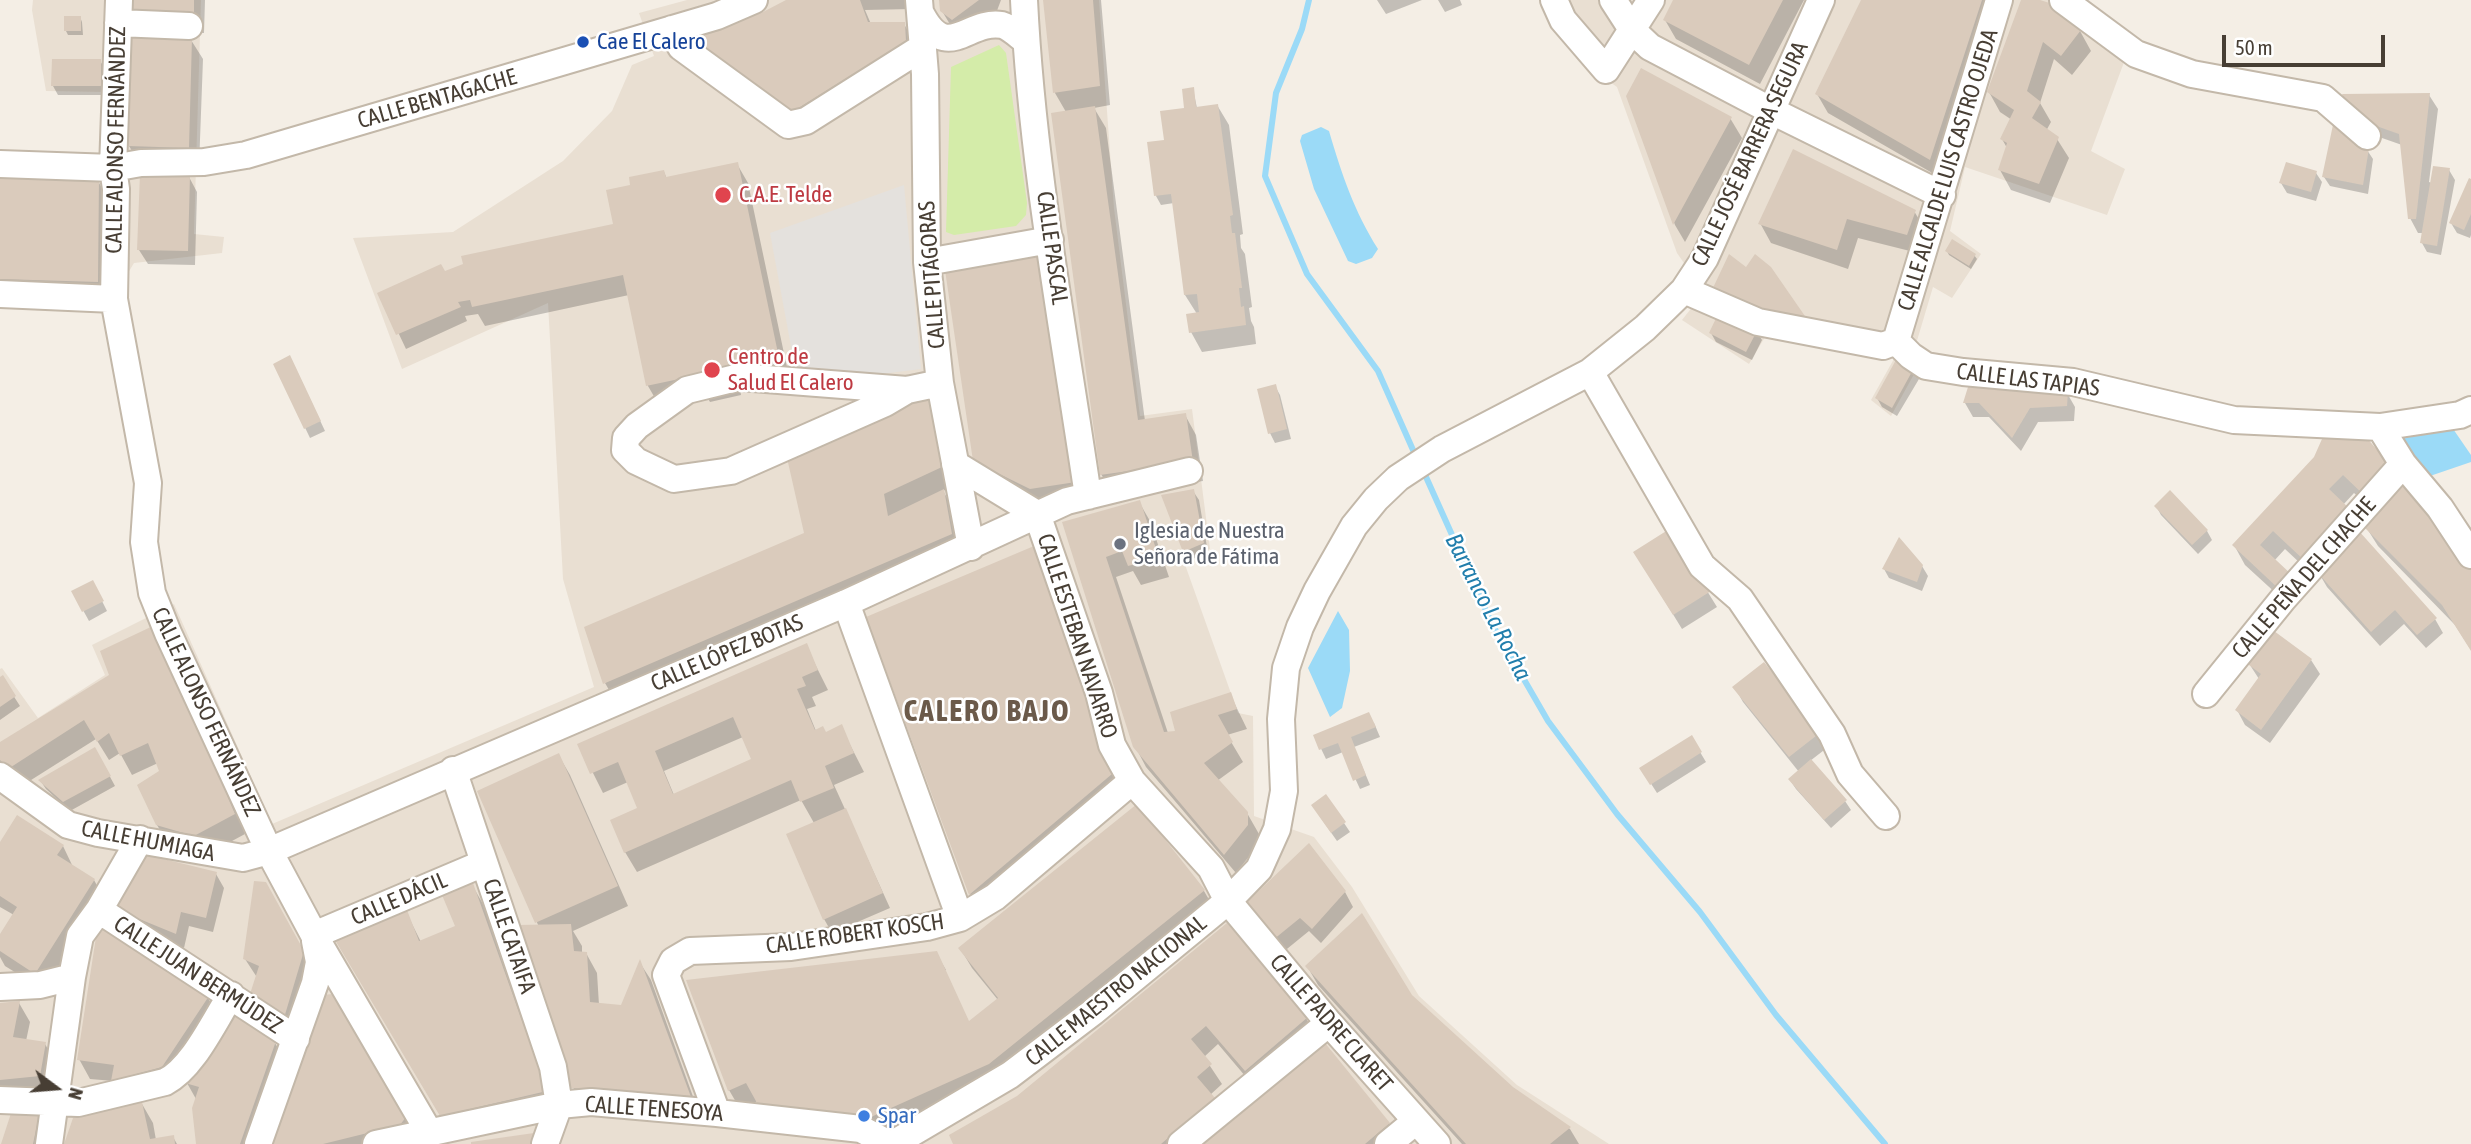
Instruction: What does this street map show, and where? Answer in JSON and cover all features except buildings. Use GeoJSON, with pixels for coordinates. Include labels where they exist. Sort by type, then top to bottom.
{"type":"FeatureCollection","features":[{"type":"Feature","properties":{"kind":"street","name":"CALLE BENTAGACHE"},"geometry":{"type":"LineString","coordinates":[[0,164],[113,168],[141,163],[204,162],[246,155],[717,16],[754,0]]}},
{"type":"Feature","properties":{"kind":"street","name":"CALLE PASCAL"},"geometry":{"type":"LineString","coordinates":[[1024,0],[1026,41],[1050,240],[1088,496]]}},
{"type":"Feature","properties":{"kind":"street"},"geometry":{"type":"LineString","coordinates":[[1554,0],[1563,20],[1606,70],[1651,0]]}},
{"type":"Feature","properties":{"kind":"street"},"geometry":{"type":"LineString","coordinates":[[1613,0],[1633,31],[1650,47],[1942,195]]}},
{"type":"Feature","properties":{"kind":"street","name":"CALLE JOSÉ BARRERA SEGURA"},"geometry":{"type":"LineString","coordinates":[[1284,791],[1281,719],[1286,668],[1300,627],[1317,591],[1354,526],[1398,478],[1442,449],[1590,372],[1645,328],[1684,290],[1705,258],[1821,0]]}},
{"type":"Feature","properties":{"kind":"street","name":"CALLE ALCALDE LUIS CASTRO OJEDA"},"geometry":{"type":"LineString","coordinates":[[1896,341],[1999,0]]}},
{"type":"Feature","properties":{"kind":"street"},"geometry":{"type":"LineString","coordinates":[[2063,0],[2136,54],[2192,74],[2323,98],[2367,136]]}},
{"type":"Feature","properties":{"kind":"street"},"geometry":{"type":"LineString","coordinates":[[920,6],[927,26],[939,36],[960,37]]}},
{"type":"Feature","properties":{"kind":"street","name":"CALLE PITÁGORAS"},"geometry":{"type":"LineString","coordinates":[[920,6],[925,74],[927,262],[940,383],[971,547]]}},
{"type":"Feature","properties":{"kind":"street"},"geometry":{"type":"LineString","coordinates":[[118,12],[189,26]]}},
{"type":"Feature","properties":{"kind":"street","name":"CALLE ALONSO FERNÁNDEZ"},"geometry":{"type":"LineString","coordinates":[[118,12],[113,168],[116,189],[114,299],[148,483],[144,542],[152,593],[269,850],[426,1138]]}},
{"type":"Feature","properties":{"kind":"street"},"geometry":{"type":"LineString","coordinates":[[925,74],[938,52],[960,37],[986,26],[1004,25],[1026,41]]}},
{"type":"Feature","properties":{"kind":"street"},"geometry":{"type":"LineString","coordinates":[[672,29],[681,47],[788,125],[806,121],[923,47]]}},
{"type":"Feature","properties":{"kind":"street"},"geometry":{"type":"LineString","coordinates":[[927,262],[1050,240]]}},
{"type":"Feature","properties":{"kind":"street"},"geometry":{"type":"LineString","coordinates":[[1684,290],[1758,322],[1883,346],[1896,341]]}},
{"type":"Feature","properties":{"kind":"street"},"geometry":{"type":"LineString","coordinates":[[0,294],[114,299]]}},
{"type":"Feature","properties":{"kind":"street","name":"CALLE LAS TAPIAS"},"geometry":{"type":"LineString","coordinates":[[1896,341],[1926,366],[2073,382],[2234,420],[2380,427],[2460,415],[2471,410]]}},
{"type":"Feature","properties":{"kind":"street"},"geometry":{"type":"LineString","coordinates":[[1590,372],[1702,566],[1740,599],[1832,734],[1850,774],[1886,816]]}},
{"type":"Feature","properties":{"kind":"street"},"geometry":{"type":"LineString","coordinates":[[907,390],[740,377],[687,390],[637,426],[626,438],[625,450],[636,461],[674,479],[732,471],[885,403],[907,390],[940,383]]}},
{"type":"Feature","properties":{"kind":"street"},"geometry":{"type":"LineString","coordinates":[[2380,427],[2403,464],[2440,508],[2471,555]]}},
{"type":"Feature","properties":{"kind":"street","name":"CALLE ESTEBAN NAVARRO"},"geometry":{"type":"LineString","coordinates":[[955,464],[1037,514],[1099,693],[1112,746],[1132,780],[1210,868],[1228,901]]}},
{"type":"Feature","properties":{"kind":"street","name":"CALLE PEÑA DEL CHACHE"},"geometry":{"type":"LineString","coordinates":[[2206,694],[2283,599],[2403,464]]}},
{"type":"Feature","properties":{"kind":"street","name":"CALLE LÓPEZ BOTAS"},"geometry":{"type":"LineString","coordinates":[[269,850],[846,603],[1067,501],[1189,471]]}},
{"type":"Feature","properties":{"kind":"street"},"geometry":{"type":"LineString","coordinates":[[846,603],[960,918]]}},
{"type":"Feature","properties":{"kind":"street","name":"CALLE CATAIFA"},"geometry":{"type":"LineString","coordinates":[[453,770],[553,1067],[559,1105]]}},
{"type":"Feature","properties":{"kind":"street","name":"CALLE ROBERT KOSCH"},"geometry":{"type":"LineString","coordinates":[[717,1113],[666,975],[673,961],[690,951],[792,947],[927,927],[960,918],[995,897],[1132,780]]}},
{"type":"Feature","properties":{"kind":"street","name":"CALLE HUMIAGA"},"geometry":{"type":"LineString","coordinates":[[3,787],[68,825],[98,833],[243,858],[269,850]]}},
{"type":"Feature","properties":{"kind":"street","name":"CALLE MAESTRO NACIONAL"},"geometry":{"type":"LineString","coordinates":[[891,1144],[1010,1076],[1228,901],[1259,869],[1277,829],[1284,791]]}},
{"type":"Feature","properties":{"kind":"street"},"geometry":{"type":"LineString","coordinates":[[49,1144],[80,936],[99,910],[140,839]]}},
{"type":"Feature","properties":{"kind":"street","name":"CALLE DÁCIL"},"geometry":{"type":"LineString","coordinates":[[314,935],[484,863]]}},
{"type":"Feature","properties":{"kind":"street","name":"CALLE PADRE CLARET"},"geometry":{"type":"LineString","coordinates":[[1228,901],[1329,1023],[1437,1144]]}},
{"type":"Feature","properties":{"kind":"street","name":"CALLE JUAN BERMÚDEZ"},"geometry":{"type":"LineString","coordinates":[[99,910],[296,1040]]}},
{"type":"Feature","properties":{"kind":"street"},"geometry":{"type":"LineString","coordinates":[[258,1144],[315,982],[318,962],[314,935]]}},
{"type":"Feature","properties":{"kind":"street"},"geometry":{"type":"LineString","coordinates":[[0,987],[40,985],[72,977]]}},
{"type":"Feature","properties":{"kind":"street"},"geometry":{"type":"LineString","coordinates":[[315,982],[345,986]]}},
{"type":"Feature","properties":{"kind":"street"},"geometry":{"type":"LineString","coordinates":[[0,1100],[78,1103],[165,1082],[176,1076],[186,1064],[231,995]]}},
{"type":"Feature","properties":{"kind":"street"},"geometry":{"type":"LineString","coordinates":[[1181,1144],[1329,1023]]}},
{"type":"Feature","properties":{"kind":"street","name":"CALLE TENESOYA"},"geometry":{"type":"LineString","coordinates":[[376,1144],[426,1138],[559,1105],[591,1102],[860,1129],[891,1144]]}},
{"type":"Feature","properties":{"kind":"street"},"geometry":{"type":"LineString","coordinates":[[545,1144],[559,1105]]}},
{"type":"Feature","properties":{"kind":"street"},"geometry":{"type":"LineString","coordinates":[[1388,1144],[1416,1121]]}},
{"type":"Feature","properties":{"kind":"shaded area"},"geometry":{"type":"Polygon","coordinates":[[[33,0],[201,0],[194,234],[224,237],[222,253],[134,263],[125,278],[125,308],[0,302],[0,155],[102,160],[105,92],[46,91],[32,10],[33,0]]]}},
{"type":"Feature","properties":{"kind":"shaded area"},"geometry":{"type":"Polygon","coordinates":[[[687,0],[1099,0],[1114,208],[1140,416],[1192,409],[1210,549],[1183,559],[1238,713],[1253,716],[1254,816],[1314,837],[1352,887],[1419,996],[1517,1085],[1609,1144],[0,1144],[0,669],[2,668],[38,718],[105,675],[92,645],[174,604],[272,824],[594,687],[563,579],[548,303],[402,369],[353,238],[453,232],[563,161],[612,111],[632,65],[654,56],[639,13],[687,0]]]}},
{"type":"Feature","properties":{"kind":"shaded area"},"geometry":{"type":"Polygon","coordinates":[[[1544,0],[2079,0],[2133,38],[2091,151],[2125,169],[2107,215],[1965,167],[1950,231],[1981,254],[1952,298],[1933,287],[1916,344],[1924,356],[1891,416],[1871,400],[1895,357],[1768,332],[1749,364],[1682,320],[1704,292],[1677,253],[1617,87],[1586,65],[1544,0]]]}},
{"type":"Feature","properties":{"kind":"shaded area"},"geometry":{"type":"Polygon","coordinates":[[[904,185],[921,369],[865,376],[795,368],[770,233],[904,185]]]}},
{"type":"Feature","properties":{"kind":"green space"},"geometry":{"type":"Polygon","coordinates":[[[999,45],[1006,53],[1027,203],[1026,215],[1016,226],[954,235],[946,232],[951,67],[999,45]]]}},
{"type":"Feature","properties":{"kind":"water"},"geometry":{"type":"Polygon","coordinates":[[[1321,127],[1329,131],[1349,192],[1378,249],[1372,258],[1356,264],[1348,261],[1314,189],[1300,141],[1302,135],[1321,127]]]}},
{"type":"Feature","properties":{"kind":"water"},"geometry":{"type":"Polygon","coordinates":[[[2449,423],[2471,455],[2471,462],[2430,476],[2399,437],[2449,423]]]}},
{"type":"Feature","properties":{"kind":"water"},"geometry":{"type":"Polygon","coordinates":[[[1338,611],[1349,630],[1350,671],[1342,708],[1330,717],[1308,668],[1338,611]]]}},
{"type":"Feature","properties":{"kind":"waterway","name":"Barranco La Rocha"},"geometry":{"type":"LineString","coordinates":[[1309,0],[1302,29],[1276,93],[1265,176],[1307,274],[1378,371],[1417,459]]}},
{"type":"Feature","properties":{"kind":"waterway","name":"Barranco La Rocha"},"geometry":{"type":"LineString","coordinates":[[1422,468],[1492,624],[1548,721],[1617,814],[1700,912],[1776,1015],[1885,1144]]}},
{"type":"Feature","properties":{"kind":"place","name":"Cae El Calero"},"geometry":{"type":"Point","coordinates":[583,42]}},
{"type":"Feature","properties":{"kind":"place","name":"C.A.E. Telde"},"geometry":{"type":"Point","coordinates":[723,195]}},
{"type":"Feature","properties":{"kind":"place","name":"Centro de Salud El Calero"},"geometry":{"type":"Point","coordinates":[712,370]}},
{"type":"Feature","properties":{"kind":"place","name":"Iglesia de Nuestra Señora de Fátima"},"geometry":{"type":"Point","coordinates":[1120,544]}},
{"type":"Feature","properties":{"kind":"place","name":"Spar"},"geometry":{"type":"Point","coordinates":[864,1116]}},
{"type":"Feature","properties":{"kind":"district","name":"CALERO BAJO"},"geometry":{"type":"Point","coordinates":[987,712]}}]}
